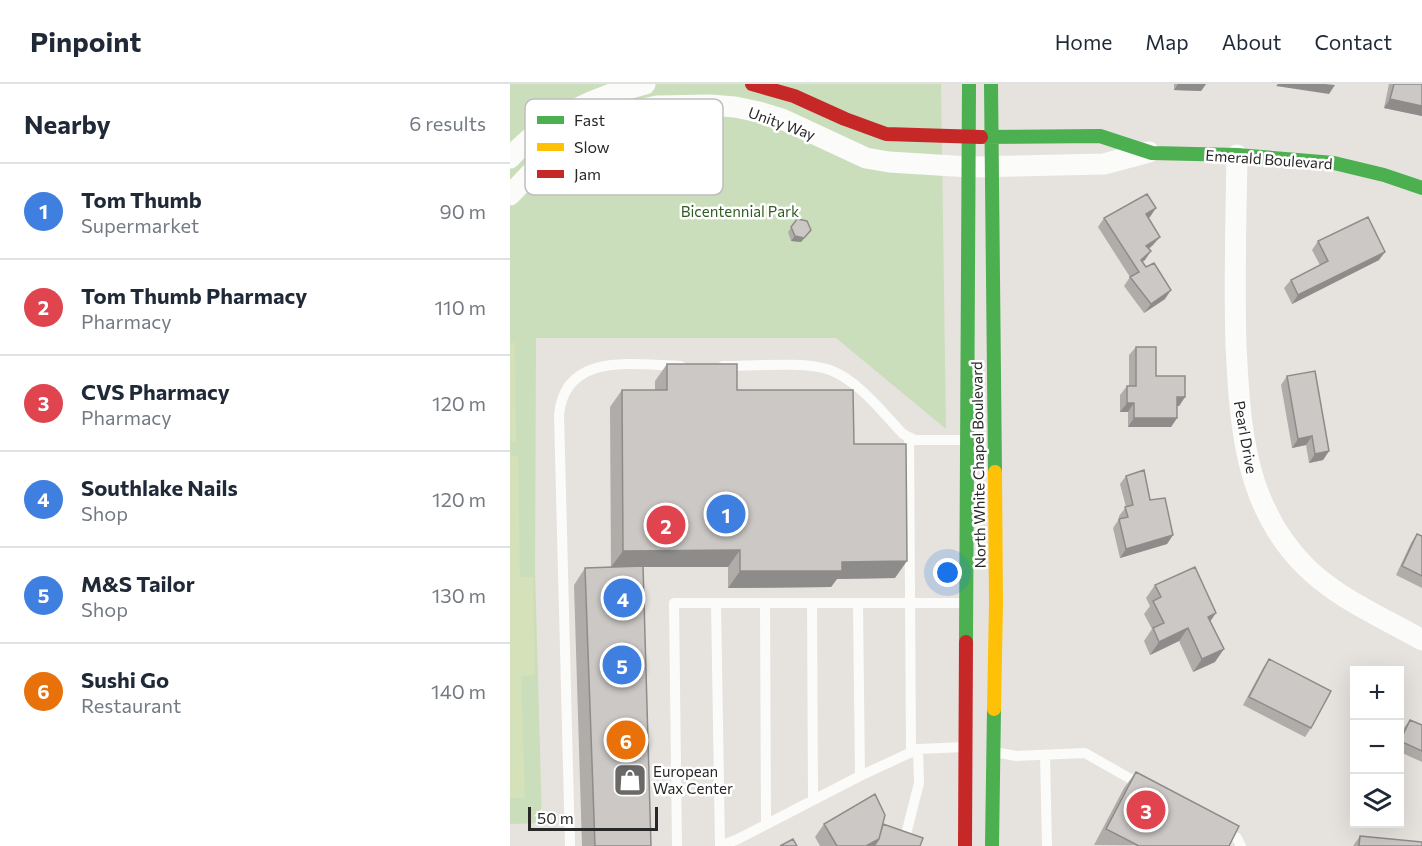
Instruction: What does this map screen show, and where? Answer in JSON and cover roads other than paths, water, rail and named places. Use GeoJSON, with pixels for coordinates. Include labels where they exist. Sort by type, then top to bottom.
{"type":"FeatureCollection","features":[{"type":"Feature","properties":{"kind":"main road","name":"Unity Way"},"geometry":{"type":"LineString","coordinates":[[753,84],[794,96],[886,134],[969,137]]}},
{"type":"Feature","properties":{"kind":"main road","name":"North White Chapel Boulevard"},"geometry":{"type":"LineString","coordinates":[[969,84],[980,440],[980,750],[992,846]]}},
{"type":"Feature","properties":{"kind":"main road","name":"North White Chapel Boulevard"},"geometry":{"type":"LineString","coordinates":[[965,846],[980,750],[980,440],[992,167],[991,84]]}},
{"type":"Feature","properties":{"kind":"main road","name":"Emerald Boulevard"},"geometry":{"type":"LineString","coordinates":[[969,137],[1100,136],[1149,152],[1237,155],[1334,163],[1384,175],[1422,188]]}},
{"type":"Feature","properties":{"kind":"street"},"geometry":{"type":"LineString","coordinates":[[601,99],[638,85]]}},
{"type":"Feature","properties":{"kind":"street","name":"Unity Way"},"geometry":{"type":"LineString","coordinates":[[723,107],[759,112],[782,119],[866,158],[899,163],[970,167]]}},
{"type":"Feature","properties":{"kind":"street"},"geometry":{"type":"LineString","coordinates":[[510,158],[525,144]]}},
{"type":"Feature","properties":{"kind":"street","name":"Emerald Boulevard"},"geometry":{"type":"LineString","coordinates":[[970,167],[1104,164],[1149,152]]}},
{"type":"Feature","properties":{"kind":"street","name":"Pearl Drive"},"geometry":{"type":"LineString","coordinates":[[1237,155],[1235,308],[1239,410],[1245,450],[1264,510],[1284,542],[1304,565],[1330,588],[1422,640]]}},
{"type":"Feature","properties":{"kind":"street","name":"Unity Way"},"geometry":{"type":"LineString","coordinates":[[510,195],[525,180]]}},
{"type":"Feature","properties":{"kind":"lane"},"geometry":{"type":"LineString","coordinates":[[570,846],[559,415],[561,398],[569,385],[584,372],[599,365],[694,366]]}},
{"type":"Feature","properties":{"kind":"lane"},"geometry":{"type":"LineString","coordinates":[[706,366],[814,366],[831,371],[850,382],[903,434],[915,440],[980,440]]}},
{"type":"Feature","properties":{"kind":"lane"},"geometry":{"type":"LineString","coordinates":[[903,846],[919,783],[914,751],[909,603],[909,437]]}},
{"type":"Feature","properties":{"kind":"lane"},"geometry":{"type":"LineString","coordinates":[[677,846],[674,603],[981,603]]}},
{"type":"Feature","properties":{"kind":"lane"},"geometry":{"type":"LineString","coordinates":[[716,603],[720,846],[914,751],[980,750],[1016,756],[1085,753],[1156,793]]}},
{"type":"Feature","properties":{"kind":"lane"},"geometry":{"type":"LineString","coordinates":[[765,603],[766,823]]}},
{"type":"Feature","properties":{"kind":"lane"},"geometry":{"type":"LineString","coordinates":[[812,603],[813,800]]}},
{"type":"Feature","properties":{"kind":"lane"},"geometry":{"type":"LineString","coordinates":[[858,603],[860,776]]}},
{"type":"Feature","properties":{"kind":"lane"},"geometry":{"type":"LineString","coordinates":[[1045,755],[1047,846]]}},
{"type":"Feature","properties":{"kind":"lane"},"geometry":{"type":"LineString","coordinates":[[1217,827],[1237,838],[1241,846]]}},
{"type":"Feature","properties":{"kind":"place","name":"Tom Thumb"},"geometry":{"type":"Point","coordinates":[726,514]}},
{"type":"Feature","properties":{"kind":"place","name":"Tom Thumb Pharmacy"},"geometry":{"type":"Point","coordinates":[666,525]}},
{"type":"Feature","properties":{"kind":"place","name":"Southlake Nails"},"geometry":{"type":"Point","coordinates":[623,598]}},
{"type":"Feature","properties":{"kind":"place","name":"M&S Tailor"},"geometry":{"type":"Point","coordinates":[622,665]}},
{"type":"Feature","properties":{"kind":"place","name":"Sushi Go"},"geometry":{"type":"Point","coordinates":[626,740]}},
{"type":"Feature","properties":{"kind":"place","name":"European Wax Center"},"geometry":{"type":"Point","coordinates":[630,780]}},
{"type":"Feature","properties":{"kind":"place","name":"CVS Pharmacy"},"geometry":{"type":"Point","coordinates":[1146,810]}},
{"type":"Feature","properties":{"kind":"park label","name":"Bicentennial Park"},"geometry":{"type":"Point","coordinates":[740,211]}}]}
